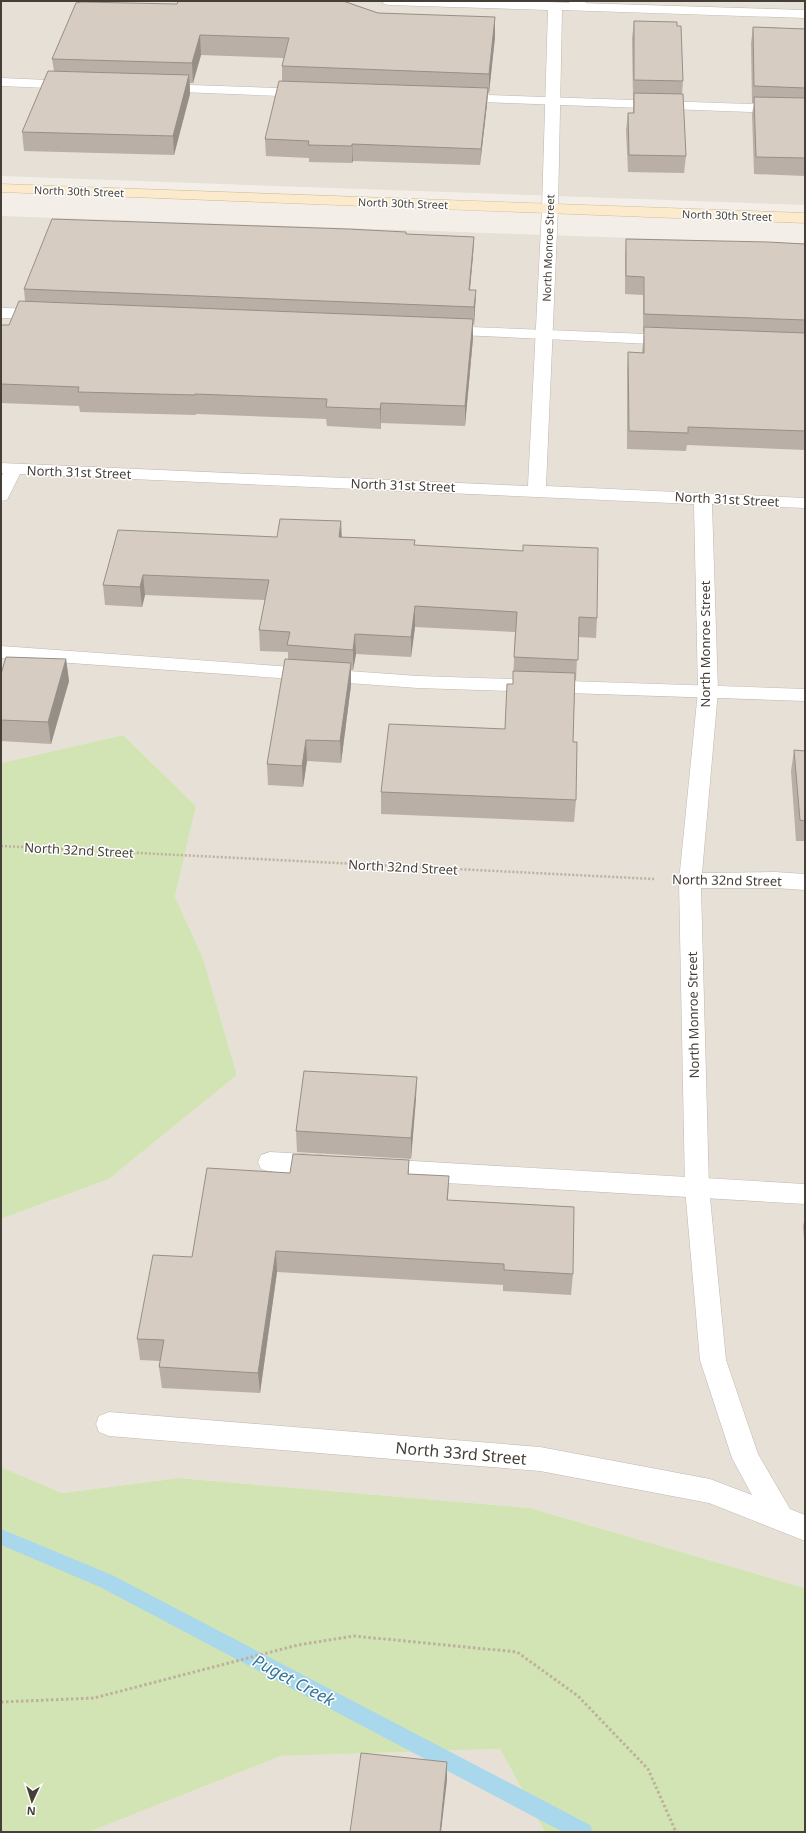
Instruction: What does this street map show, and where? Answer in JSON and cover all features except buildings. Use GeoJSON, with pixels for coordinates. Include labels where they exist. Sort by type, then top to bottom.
{"type":"FeatureCollection","features":[{"type":"Feature","properties":{"kind":"main road","name":"North 30th Street"},"geometry":{"type":"LineString","coordinates":[[1,188],[805,218]]}},
{"type":"Feature","properties":{"kind":"street"},"geometry":{"type":"LineString","coordinates":[[389,1],[555,6],[580,4],[805,14]]}},
{"type":"Feature","properties":{"kind":"street","name":"North Monroe Street"},"geometry":{"type":"LineString","coordinates":[[537,490],[550,208],[555,6]]}},
{"type":"Feature","properties":{"kind":"street"},"geometry":{"type":"LineString","coordinates":[[1,82],[89,85]]}},
{"type":"Feature","properties":{"kind":"street"},"geometry":{"type":"LineString","coordinates":[[145,87],[320,94]]}},
{"type":"Feature","properties":{"kind":"street"},"geometry":{"type":"LineString","coordinates":[[448,98],[805,110]]}},
{"type":"Feature","properties":{"kind":"street"},"geometry":{"type":"LineString","coordinates":[[1,313],[57,315]]}},
{"type":"Feature","properties":{"kind":"street"},"geometry":{"type":"LineString","coordinates":[[432,330],[686,341]]}},
{"type":"Feature","properties":{"kind":"street"},"geometry":{"type":"LineString","coordinates":[[1,496],[7,469]]}},
{"type":"Feature","properties":{"kind":"street","name":"North 31st Street"},"geometry":{"type":"LineString","coordinates":[[7,469],[537,490],[805,503]]}},
{"type":"Feature","properties":{"kind":"street","name":"North Monroe Street"},"geometry":{"type":"LineString","coordinates":[[703,498],[708,691],[690,881],[697,1188],[713,1360],[746,1458],[780,1518]]}},
{"type":"Feature","properties":{"kind":"street"},"geometry":{"type":"LineString","coordinates":[[1,652],[418,682],[805,695]]}},
{"type":"Feature","properties":{"kind":"street","name":"North 32nd Street"},"geometry":{"type":"LineString","coordinates":[[690,881],[775,880],[805,882]]}},
{"type":"Feature","properties":{"kind":"street"},"geometry":{"type":"LineString","coordinates":[[270,1162],[805,1194]]}},
{"type":"Feature","properties":{"kind":"street","name":"North 33rd Street"},"geometry":{"type":"LineString","coordinates":[[109,1424],[540,1459],[710,1491],[805,1528]]}},
{"type":"Feature","properties":{"kind":"path","name":"North 32nd Street"},"geometry":{"type":"LineString","coordinates":[[1,846],[690,881]]}},
{"type":"Feature","properties":{"kind":"path"},"geometry":{"type":"LineString","coordinates":[[1,1702],[94,1698],[298,1645],[354,1636],[517,1652],[578,1696],[648,1769],[676,1832]]}},
{"type":"Feature","properties":{"kind":"shaded area"},"geometry":{"type":"Polygon","coordinates":[[[1,1],[805,1],[805,205],[1,176],[1,1]]]}},
{"type":"Feature","properties":{"kind":"shaded area"},"geometry":{"type":"Polygon","coordinates":[[[656,1],[785,1],[786,5],[656,1]]]}},
{"type":"Feature","properties":{"kind":"shaded area"},"geometry":{"type":"Polygon","coordinates":[[[1,216],[805,244],[805,1588],[530,1508],[179,1478],[62,1493],[1,1467],[1,1219],[109,1179],[237,1075],[203,958],[175,897],[196,806],[123,735],[1,763],[1,216]]]}},
{"type":"Feature","properties":{"kind":"shaded area"},"geometry":{"type":"Polygon","coordinates":[[[500,1749],[545,1832],[89,1832],[281,1756],[500,1749]]]}},
{"type":"Feature","properties":{"kind":"green space"},"geometry":{"type":"Polygon","coordinates":[[[123,735],[196,806],[175,897],[203,958],[237,1075],[109,1179],[1,1219],[1,763],[123,735]]]}},
{"type":"Feature","properties":{"kind":"green space"},"geometry":{"type":"Polygon","coordinates":[[[1,1467],[62,1493],[179,1478],[530,1508],[805,1588],[805,1832],[545,1832],[500,1749],[281,1756],[89,1832],[1,1832],[1,1467]]]}},
{"type":"Feature","properties":{"kind":"waterway","name":"Puget Creek"},"geometry":{"type":"LineString","coordinates":[[1,1537],[106,1581],[583,1832]]}}]}
